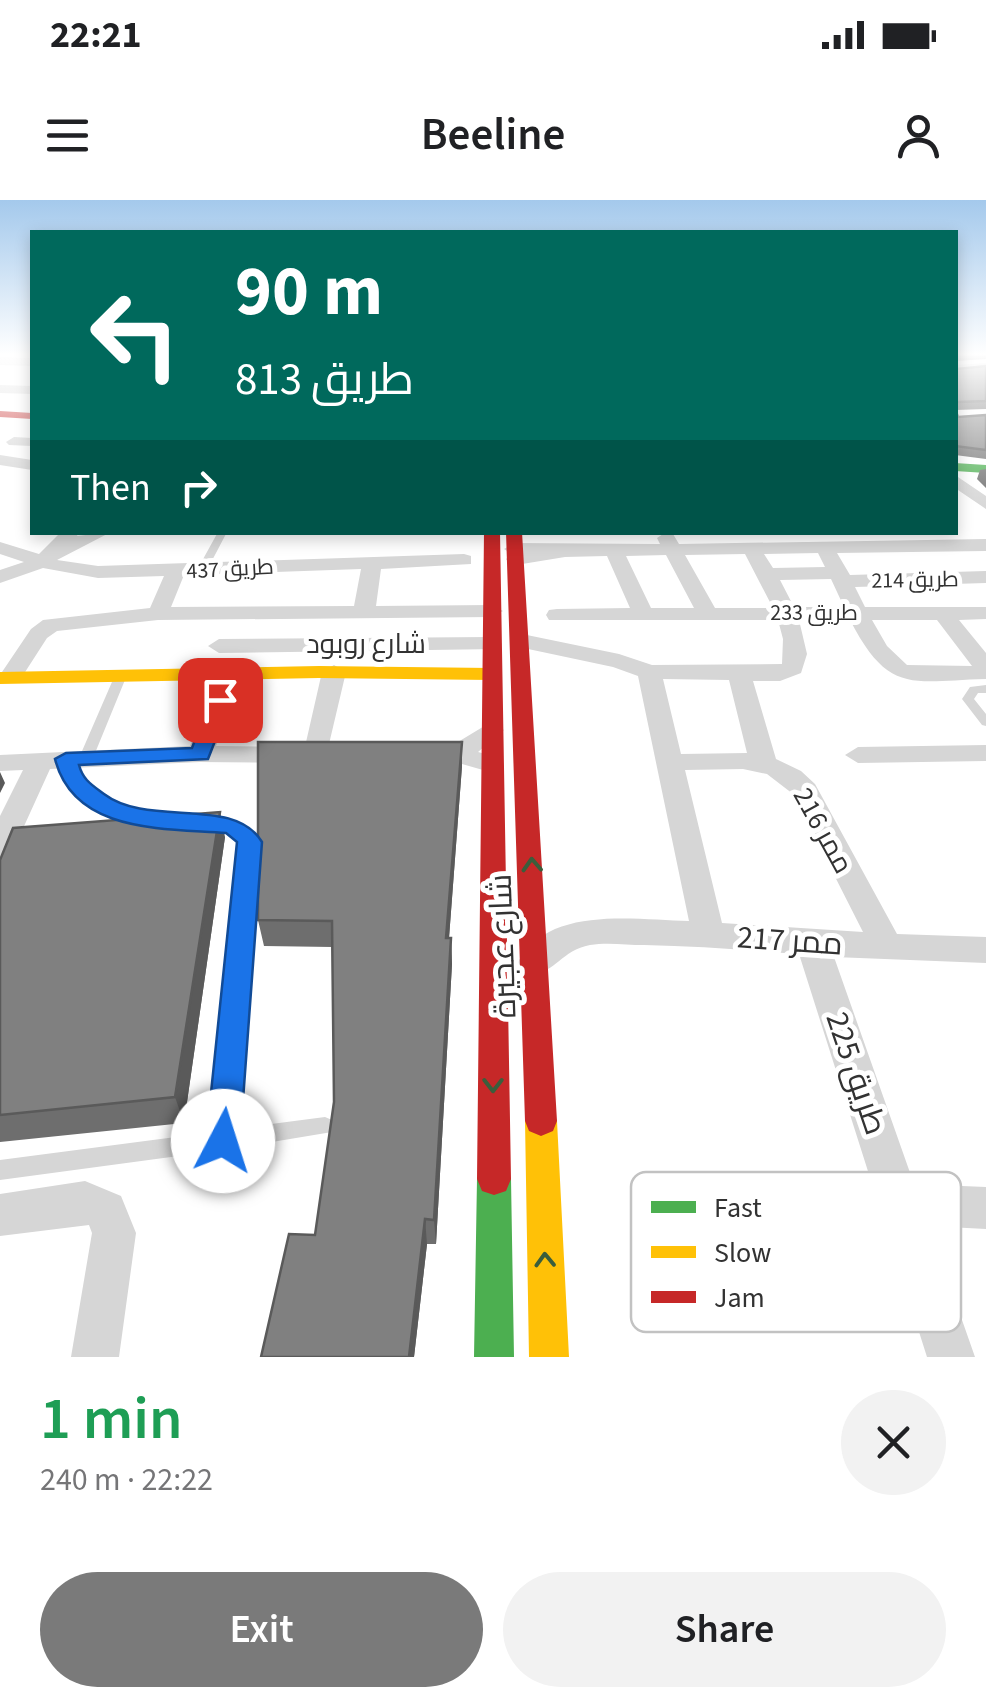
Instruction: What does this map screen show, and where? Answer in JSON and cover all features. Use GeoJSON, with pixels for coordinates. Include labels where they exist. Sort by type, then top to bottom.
{"type":"FeatureCollection","features":[{"type":"Feature","properties":{"kind":"street"},"geometry":{"type":"LineString","coordinates":[[0,414],[30,416]]}},
{"type":"Feature","properties":{"kind":"street"},"geometry":{"type":"LineString","coordinates":[[14,442],[30,442]]}},
{"type":"Feature","properties":{"kind":"street"},"geometry":{"type":"LineString","coordinates":[[0,460],[28,461]]}},
{"type":"Feature","properties":{"kind":"street"},"geometry":{"type":"LineString","coordinates":[[966,474],[986,504]]}},
{"type":"Feature","properties":{"kind":"street"},"geometry":{"type":"LineString","coordinates":[[0,576],[44,561],[67,541]]}},
{"type":"Feature","properties":{"kind":"street"},"geometry":{"type":"LineString","coordinates":[[667,541],[707,612]]}},
{"type":"Feature","properties":{"kind":"street"},"geometry":{"type":"LineString","coordinates":[[515,547],[614,550],[667,541],[752,550],[815,543],[986,545]]}},
{"type":"Feature","properties":{"kind":"street"},"geometry":{"type":"LineString","coordinates":[[815,543],[843,577],[855,612],[896,668],[917,673],[986,670]]}},
{"type":"Feature","properties":{"kind":"street","name":"شارع عجيرة"},"geometry":{"type":"LineString","coordinates":[[515,547],[534,910],[549,1357]]}},
{"type":"Feature","properties":{"kind":"street","name":"طريق 437"},"geometry":{"type":"LineString","coordinates":[[0,548],[66,570],[202,570],[257,594],[363,556],[464,560],[491,552]]}},
{"type":"Feature","properties":{"kind":"street"},"geometry":{"type":"LineString","coordinates":[[614,550],[643,612]]}},
{"type":"Feature","properties":{"kind":"street"},"geometry":{"type":"LineString","coordinates":[[521,621],[649,672],[780,674],[793,668],[796,658],[786,611],[752,550]]}},
{"type":"Feature","properties":{"kind":"street","name":"شارع عجيرة"},"geometry":{"type":"LineString","coordinates":[[491,552],[494,1357]]}},
{"type":"Feature","properties":{"kind":"street"},"geometry":{"type":"LineString","coordinates":[[363,556],[364,612]]}},
{"type":"Feature","properties":{"kind":"street"},"geometry":{"type":"LineString","coordinates":[[158,614],[176,571]]}},
{"type":"Feature","properties":{"kind":"street","name":"طريق 214"},"geometry":{"type":"LineString","coordinates":[[768,574],[986,577]]}},
{"type":"Feature","properties":{"kind":"street"},"geometry":{"type":"LineString","coordinates":[[5,678],[39,634],[51,625],[158,614],[257,594],[335,612],[492,611]]}},
{"type":"Feature","properties":{"kind":"street"},"geometry":{"type":"LineString","coordinates":[[200,754],[219,673],[219,646],[257,594]]}},
{"type":"Feature","properties":{"kind":"street"},"geometry":{"type":"LineString","coordinates":[[316,755],[335,612]]}},
{"type":"Feature","properties":{"kind":"street","name":"طريق 233"},"geometry":{"type":"LineString","coordinates":[[521,621],[557,615],[643,612],[986,613]]}},
{"type":"Feature","properties":{"kind":"street"},"geometry":{"type":"LineString","coordinates":[[943,613],[986,670]]}},
{"type":"Feature","properties":{"kind":"street"},"geometry":{"type":"LineString","coordinates":[[219,646],[491,644]]}},
{"type":"Feature","properties":{"kind":"street","name":"شارع روبود"},"geometry":{"type":"LineString","coordinates":[[5,678],[326,672],[491,674]]}},
{"type":"Feature","properties":{"kind":"street"},"geometry":{"type":"LineString","coordinates":[[649,672],[708,934]]}},
{"type":"Feature","properties":{"kind":"street"},"geometry":{"type":"LineString","coordinates":[[669,764],[764,762],[740,676]]}},
{"type":"Feature","properties":{"kind":"street"},"geometry":{"type":"LineString","coordinates":[[456,754],[492,730]]}},
{"type":"Feature","properties":{"kind":"street"},"geometry":{"type":"LineString","coordinates":[[0,763],[200,754],[351,754]]}},
{"type":"Feature","properties":{"kind":"street"},"geometry":{"type":"LineString","coordinates":[[422,754],[456,754],[490,764]]}},
{"type":"Feature","properties":{"kind":"street"},"geometry":{"type":"LineString","coordinates":[[858,755],[984,756]]}},
{"type":"Feature","properties":{"kind":"street"},"geometry":{"type":"LineString","coordinates":[[0,846],[64,759]]}},
{"type":"Feature","properties":{"kind":"street","name":"ممر 216"},"geometry":{"type":"LineString","coordinates":[[764,762],[794,776],[805,790],[886,945]]}},
{"type":"Feature","properties":{"kind":"street","name":"ممر 217"},"geometry":{"type":"LineString","coordinates":[[534,910],[544,918],[593,932],[708,934],[812,943],[986,950]]}},
{"type":"Feature","properties":{"kind":"street","name":"ممر 217"},"geometry":{"type":"LineString","coordinates":[[534,962],[557,941],[593,932]]}},
{"type":"Feature","properties":{"kind":"street","name":"طريق 225"},"geometry":{"type":"LineString","coordinates":[[812,943],[891,1172]]}},
{"type":"Feature","properties":{"kind":"street"},"geometry":{"type":"LineString","coordinates":[[0,1215],[86,1202],[106,1211],[114,1233],[96,1357]]}},
{"type":"Feature","properties":{"kind":"street"},"geometry":{"type":"LineString","coordinates":[[961,1207],[986,1208]]}},
{"type":"Feature","properties":{"kind":"street","name":"طريق 225"},"geometry":{"type":"LineString","coordinates":[[943,1332],[951,1357]]}},
{"type":"Feature","properties":{"kind":"lane"},"geometry":{"type":"LineString","coordinates":[[202,570],[221,535]]}},
{"type":"Feature","properties":{"kind":"lane"},"geometry":{"type":"LineString","coordinates":[[121,675],[64,759],[72,781],[112,812],[140,819],[230,826],[244,831],[250,842],[223,1141]]}},
{"type":"Feature","properties":{"kind":"lane"},"geometry":{"type":"LineString","coordinates":[[986,689],[974,690],[968,699],[986,722]]}},
{"type":"Feature","properties":{"kind":"lane"},"geometry":{"type":"LineString","coordinates":[[0,1170],[326,1126]]}},
{"type":"Feature","properties":{"kind":"building"},"geometry":{"type":"Polygon","coordinates":[[[986,415],[986,450],[958,446],[958,417],[986,415]]]}},
{"type":"Feature","properties":{"kind":"building"},"geometry":{"type":"Polygon","coordinates":[[[258,742],[462,742],[446,938],[451,938],[434,1220],[425,1219],[409,1357],[261,1357],[289,1234],[315,1235],[334,1102],[332,921],[258,920],[258,742]]]}},
{"type":"Feature","properties":{"kind":"building"},"geometry":{"type":"Polygon","coordinates":[[[220,812],[175,1097],[0,1115],[0,860],[13,828],[220,812]]]}},
{"type":"Feature","properties":{"kind":"traffic: fast"},"geometry":{"type":"LineString","coordinates":[[958,467],[986,469]]}},
{"type":"Feature","properties":{"kind":"traffic: fast"},"geometry":{"type":"LineString","coordinates":[[494,1179],[494,1357]]}},
{"type":"Feature","properties":{"kind":"traffic: slow"},"geometry":{"type":"LineString","coordinates":[[0,678],[319,672],[491,674]]}},
{"type":"Feature","properties":{"kind":"traffic: slow"},"geometry":{"type":"LineString","coordinates":[[541,1121],[549,1357]]}},
{"type":"Feature","properties":{"kind":"traffic: jam"},"geometry":{"type":"LineString","coordinates":[[0,414],[30,416]]}},
{"type":"Feature","properties":{"kind":"traffic: jam"},"geometry":{"type":"LineString","coordinates":[[492,535],[494,1179]]}},
{"type":"Feature","properties":{"kind":"traffic: jam"},"geometry":{"type":"LineString","coordinates":[[514,535],[541,1121]]}},
{"type":"Feature","properties":{"kind":"route"},"geometry":{"type":"LineString","coordinates":[[220,700],[200,754],[66,759],[72,781],[112,812],[140,819],[230,826],[244,831],[250,842],[223,1141]]}}]}
